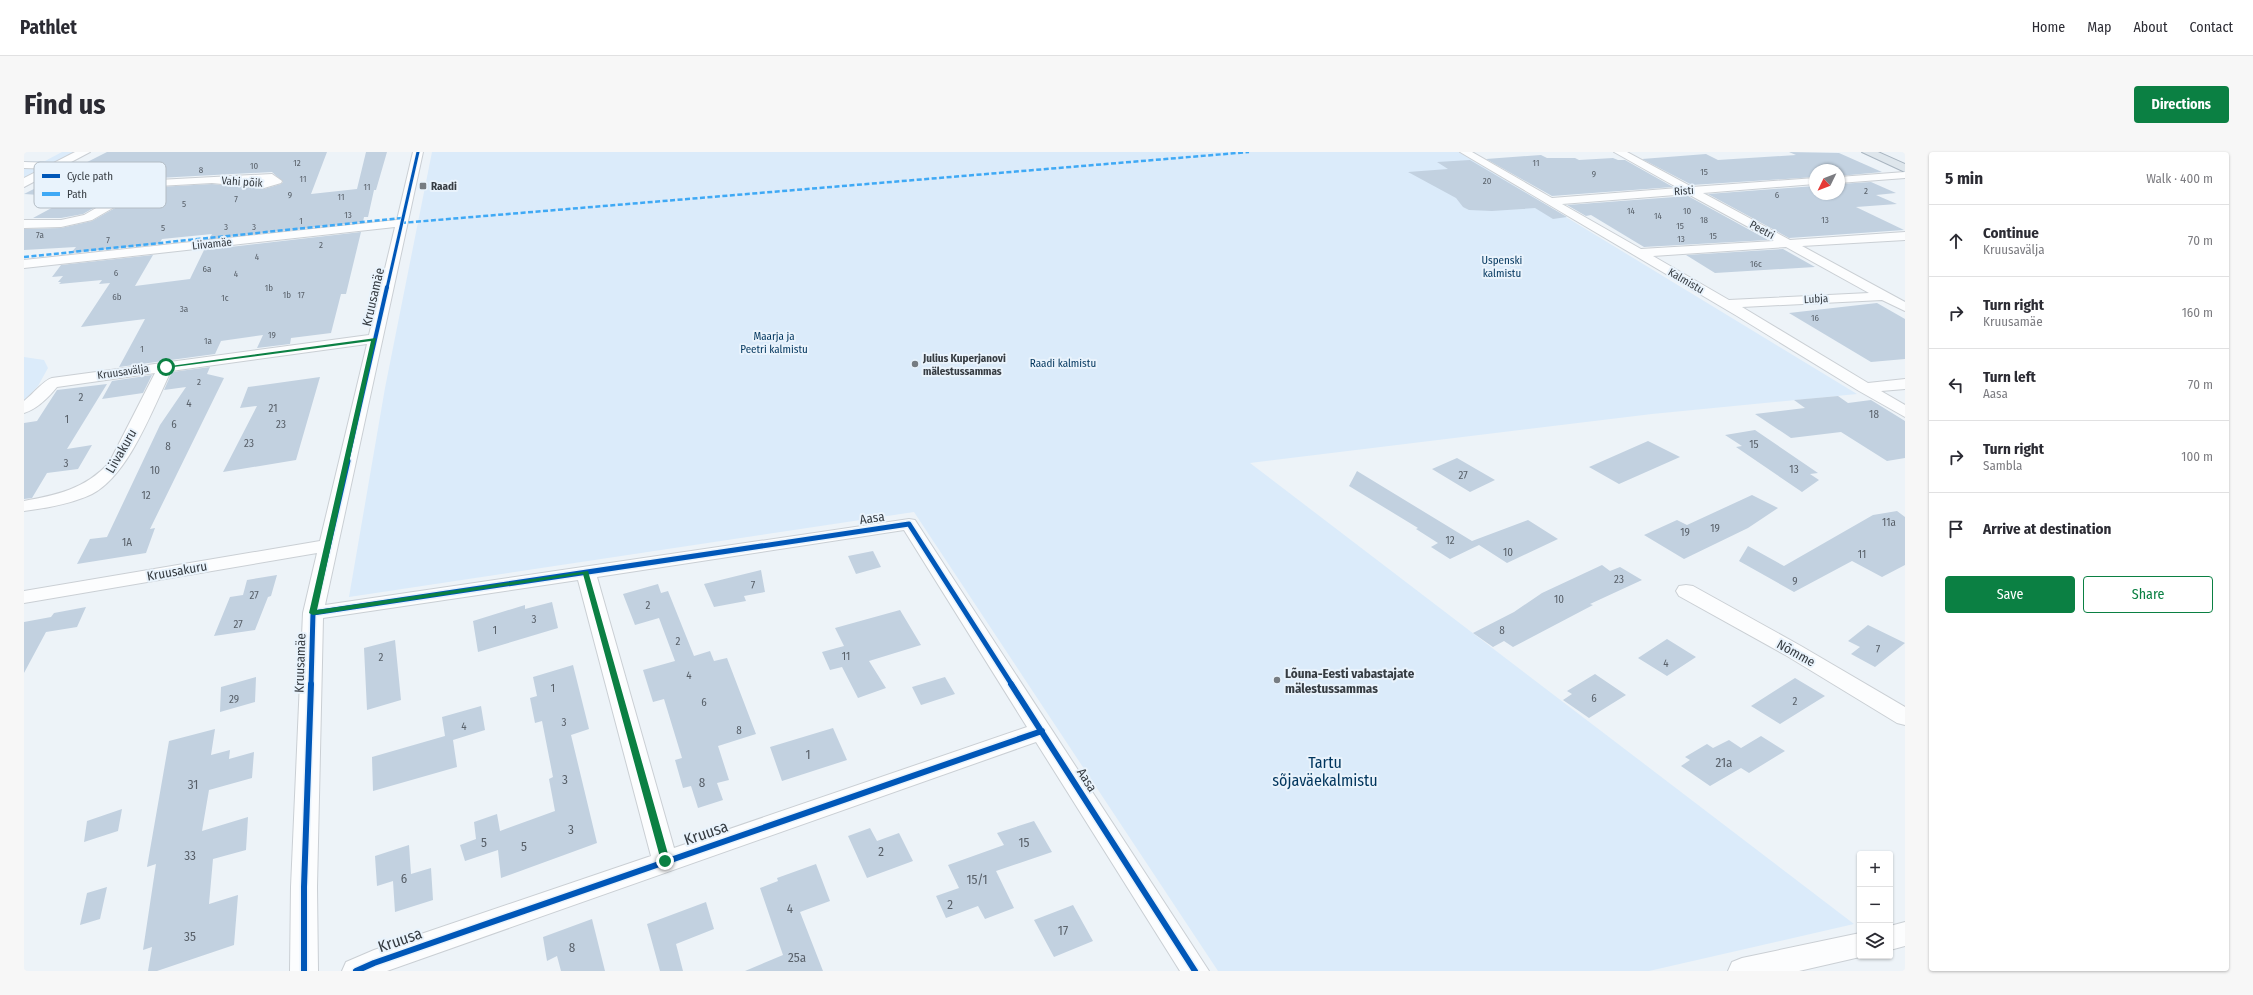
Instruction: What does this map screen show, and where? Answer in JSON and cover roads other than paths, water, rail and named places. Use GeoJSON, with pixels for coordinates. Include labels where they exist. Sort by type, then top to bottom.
{"type":"FeatureCollection","features":[{"type":"Feature","properties":{"kind":"highway"},"geometry":{"type":"LineString","coordinates":[[1868,152],[1905,168]]}},
{"type":"Feature","properties":{"kind":"street"},"geometry":{"type":"LineString","coordinates":[[63,162],[84,152]]}},
{"type":"Feature","properties":{"kind":"street","name":"Kruusamäe"},"geometry":{"type":"LineString","coordinates":[[304,971],[304,888],[313,613],[374,339],[418,152]]}},
{"type":"Feature","properties":{"kind":"street","name":"Kalmistu"},"geometry":{"type":"LineString","coordinates":[[1465,152],[1553,201],[1905,412]]}},
{"type":"Feature","properties":{"kind":"street","name":"Peetri"},"geometry":{"type":"LineString","coordinates":[[1619,152],[1905,307]]}},
{"type":"Feature","properties":{"kind":"street"},"geometry":{"type":"LineString","coordinates":[[24,165],[34,165]]}},
{"type":"Feature","properties":{"kind":"street"},"geometry":{"type":"LineString","coordinates":[[1845,180],[1905,175]]}},
{"type":"Feature","properties":{"kind":"street","name":"Vahi põik"},"geometry":{"type":"LineString","coordinates":[[166,182],[169,182],[210,180],[272,177],[277,181],[264,185],[210,180]]}},
{"type":"Feature","properties":{"kind":"street"},"geometry":{"type":"LineString","coordinates":[[24,183],[34,178]]}},
{"type":"Feature","properties":{"kind":"street","name":"Risti"},"geometry":{"type":"LineString","coordinates":[[1553,201],[1809,181]]}},
{"type":"Feature","properties":{"kind":"street","name":"Vahi põik"},"geometry":{"type":"LineString","coordinates":[[24,224],[61,223],[78,220],[95,214],[105,208]]}},
{"type":"Feature","properties":{"kind":"street","name":"Liivamäe"},"geometry":{"type":"LineString","coordinates":[[24,264],[401,224]]}},
{"type":"Feature","properties":{"kind":"street"},"geometry":{"type":"LineString","coordinates":[[1639,253],[1905,236]]}},
{"type":"Feature","properties":{"kind":"street","name":"Lubja"},"geometry":{"type":"LineString","coordinates":[[1726,304],[1885,296],[1905,297]]}},
{"type":"Feature","properties":{"kind":"street","name":"Kruusavälja"},"geometry":{"type":"LineString","coordinates":[[24,408],[44,393],[52,383],[374,339]]}},
{"type":"Feature","properties":{"kind":"street","name":"Liivakuru"},"geometry":{"type":"LineString","coordinates":[[24,506],[58,500],[86,491],[106,478],[116,465],[166,367]]}},
{"type":"Feature","properties":{"kind":"street"},"geometry":{"type":"LineString","coordinates":[[1864,388],[1905,384]]}},
{"type":"Feature","properties":{"kind":"street","name":"Aasa"},"geometry":{"type":"LineString","coordinates":[[313,613],[909,524],[1195,971]]}},
{"type":"Feature","properties":{"kind":"street","name":"Kruusakuru"},"geometry":{"type":"LineString","coordinates":[[24,597],[329,545]]}},
{"type":"Feature","properties":{"kind":"street"},"geometry":{"type":"LineString","coordinates":[[586,572],[665,861]]}},
{"type":"Feature","properties":{"kind":"street","name":"Nõmme"},"geometry":{"type":"LineString","coordinates":[[1686,591],[1794,651],[1905,717]]}},
{"type":"Feature","properties":{"kind":"street","name":"Kruusa"},"geometry":{"type":"LineString","coordinates":[[356,971],[381,960],[1042,731]]}},
{"type":"Feature","properties":{"kind":"street"},"geometry":{"type":"LineString","coordinates":[[1893,937],[1905,934]]}},
{"type":"Feature","properties":{"kind":"street"},"geometry":{"type":"LineString","coordinates":[[1742,971],[1857,945]]}},
{"type":"Feature","properties":{"kind":"place","name":"Raadi"},"geometry":{"type":"Point","coordinates":[423,186]}},
{"type":"Feature","properties":{"kind":"place","name":"Julius Kuperjanovi mälestussammas"},"geometry":{"type":"Point","coordinates":[915,364]}},
{"type":"Feature","properties":{"kind":"place","name":"Lõuna-Eesti vabastajate mälestussammas"},"geometry":{"type":"Point","coordinates":[1277,680]}},
{"type":"Feature","properties":{"kind":"park label","name":"Uspenski kalmistu"},"geometry":{"type":"Point","coordinates":[1502,266]}},
{"type":"Feature","properties":{"kind":"park label","name":"Maarja ja Peetri kalmistu"},"geometry":{"type":"Point","coordinates":[774,342]}},
{"type":"Feature","properties":{"kind":"park label","name":"Raadi kalmistu"},"geometry":{"type":"Point","coordinates":[1063,363]}},
{"type":"Feature","properties":{"kind":"park label","name":"Tartu sõjaväekalmistu"},"geometry":{"type":"Point","coordinates":[1325,771]}}]}
